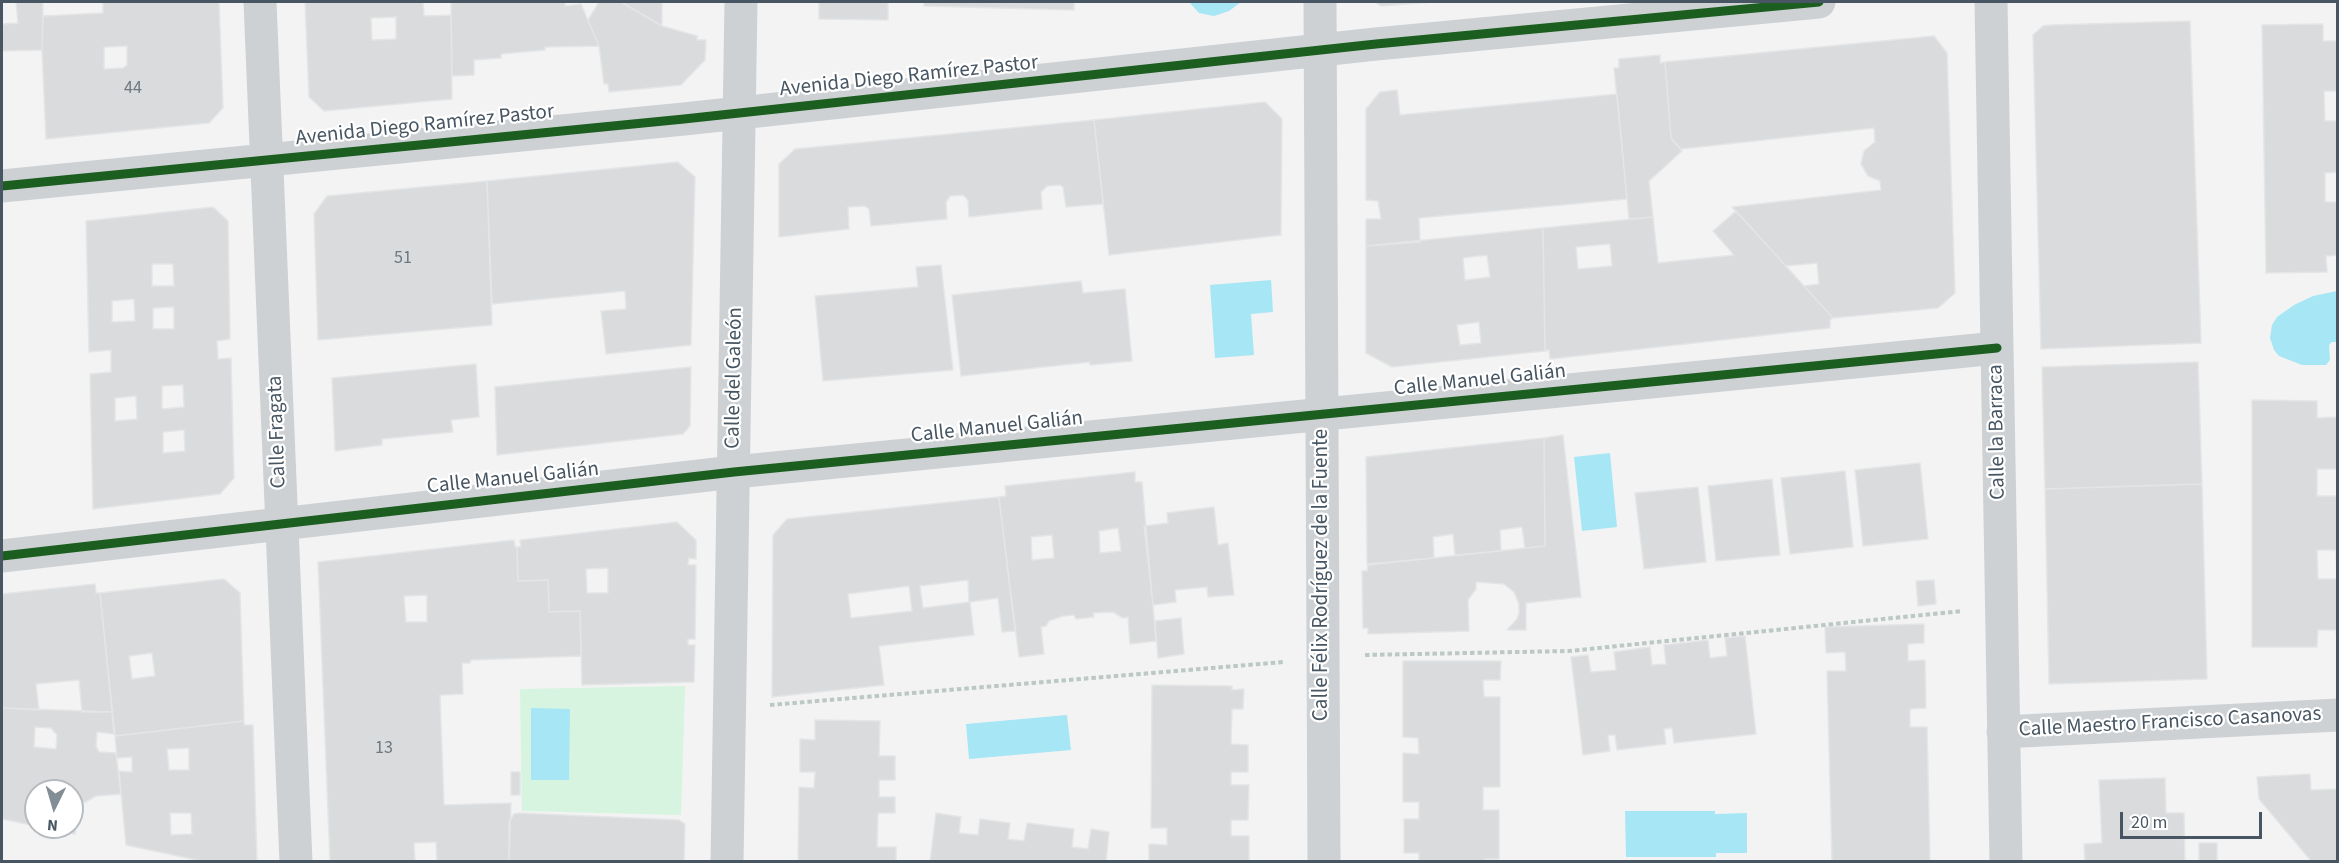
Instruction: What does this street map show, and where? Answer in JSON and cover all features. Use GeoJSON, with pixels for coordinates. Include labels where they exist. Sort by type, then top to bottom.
{"type":"FeatureCollection","features":[{"type":"Feature","properties":{"kind":"street","name":"Calle Fragata"},"geometry":{"type":"LineString","coordinates":[[260,2],[296,861]]}},
{"type":"Feature","properties":{"kind":"street","name":"Calle del Galeón"},"geometry":{"type":"LineString","coordinates":[[728,861],[741,2]]}},
{"type":"Feature","properties":{"kind":"street","name":"Calle Félix Rodríguez de la Fuente"},"geometry":{"type":"LineString","coordinates":[[1320,2],[1324,861]]}},
{"type":"Feature","properties":{"kind":"street","name":"Avenida Diego Ramírez Pastor"},"geometry":{"type":"LineString","coordinates":[[2,186],[739,114],[1320,50],[1820,2]]}},
{"type":"Feature","properties":{"kind":"street","name":"Calle la Barraca"},"geometry":{"type":"LineString","coordinates":[[1991,2],[2006,861]]}},
{"type":"Feature","properties":{"kind":"street","name":"Calle Manuel Galián"},"geometry":{"type":"LineString","coordinates":[[2,556],[734,471],[1997,348]]}},
{"type":"Feature","properties":{"kind":"street","name":"Calle Maestro Francisco Casanovas"},"geometry":{"type":"LineString","coordinates":[[2003,732],[2337,715]]}},
{"type":"Feature","properties":{"kind":"green space"},"geometry":{"type":"Polygon","coordinates":[[[685,686],[681,815],[522,811],[520,689],[685,686]]]}},
{"type":"Feature","properties":{"kind":"water"},"geometry":{"type":"Polygon","coordinates":[[[1189,2],[1241,2],[1229,11],[1214,16],[1199,13],[1189,2]]]}},
{"type":"Feature","properties":{"kind":"water"},"geometry":{"type":"Polygon","coordinates":[[[1271,280],[1273,312],[1251,314],[1254,355],[1215,358],[1210,285],[1271,280]]]}},
{"type":"Feature","properties":{"kind":"water"},"geometry":{"type":"Polygon","coordinates":[[[2337,291],[2337,342],[2329,345],[2330,360],[2326,365],[2302,365],[2279,356],[2270,338],[2272,325],[2277,317],[2313,296],[2337,291]]]}},
{"type":"Feature","properties":{"kind":"water"},"geometry":{"type":"Polygon","coordinates":[[[1610,453],[1617,527],[1582,531],[1574,457],[1610,453]]]}},
{"type":"Feature","properties":{"kind":"water"},"geometry":{"type":"Polygon","coordinates":[[[531,708],[570,709],[569,780],[531,780],[531,708]]]}},
{"type":"Feature","properties":{"kind":"water"},"geometry":{"type":"Polygon","coordinates":[[[1067,715],[1071,750],[969,759],[966,724],[1067,715]]]}},
{"type":"Feature","properties":{"kind":"water"},"geometry":{"type":"Polygon","coordinates":[[[1625,811],[1747,813],[1747,853],[1716,853],[1716,857],[1626,857],[1625,811]]]}},
{"type":"Feature","properties":{"kind":"building"},"geometry":{"type":"Polygon","coordinates":[[[16,2],[43,2],[42,50],[2,51],[2,24],[18,23],[16,2]]]}},
{"type":"Feature","properties":{"kind":"building"},"geometry":{"type":"Polygon","coordinates":[[[103,2],[219,2],[223,108],[209,123],[46,139],[42,50],[43,16],[103,13],[103,2]],[[127,46],[104,47],[104,69],[123,68],[127,65],[127,46]]]}},
{"type":"Feature","properties":{"kind":"building"},"geometry":{"type":"Polygon","coordinates":[[[305,2],[423,2],[424,16],[451,15],[452,99],[324,111],[309,97],[305,2]],[[396,17],[371,18],[372,40],[396,39],[396,17]]]}},
{"type":"Feature","properties":{"kind":"building"},"geometry":{"type":"Polygon","coordinates":[[[451,2],[565,2],[565,6],[581,4],[599,46],[545,47],[545,50],[501,54],[501,58],[474,60],[474,75],[452,76],[451,2]]]}},
{"type":"Feature","properties":{"kind":"building"},"geometry":{"type":"Polygon","coordinates":[[[599,2],[621,2],[662,26],[697,36],[697,40],[706,40],[705,60],[681,85],[609,92],[608,84],[604,84],[599,46],[588,20],[599,2]]]}},
{"type":"Feature","properties":{"kind":"building"},"geometry":{"type":"Polygon","coordinates":[[[621,2],[662,2],[662,26],[655,22],[621,2]]]}},
{"type":"Feature","properties":{"kind":"building"},"geometry":{"type":"Polygon","coordinates":[[[819,2],[888,2],[888,20],[819,19],[819,2]]]}},
{"type":"Feature","properties":{"kind":"building"},"geometry":{"type":"Polygon","coordinates":[[[924,2],[1074,2],[1074,10],[924,6],[924,2]]]}},
{"type":"Feature","properties":{"kind":"building"},"geometry":{"type":"Polygon","coordinates":[[[1375,2],[1433,2],[1381,6],[1375,2]]]}},
{"type":"Feature","properties":{"kind":"building"},"geometry":{"type":"Polygon","coordinates":[[[2190,21],[2201,343],[2041,349],[2033,35],[2043,26],[2051,25],[2190,21]]]}},
{"type":"Feature","properties":{"kind":"building"},"geometry":{"type":"Polygon","coordinates":[[[2323,24],[2323,41],[2338,41],[2338,91],[2324,91],[2325,121],[2338,121],[2338,172],[2325,173],[2325,202],[2338,202],[2338,255],[2326,256],[2327,272],[2266,273],[2262,25],[2323,24]]]}},
{"type":"Feature","properties":{"kind":"building"},"geometry":{"type":"Polygon","coordinates":[[[1934,36],[1947,53],[1955,293],[1938,308],[1833,318],[1804,286],[1819,284],[1817,263],[1786,266],[1732,207],[1881,190],[1880,181],[1868,176],[1861,164],[1864,151],[1875,142],[1874,128],[1681,149],[1671,138],[1665,62],[1934,36]]]}},
{"type":"Feature","properties":{"kind":"building"},"geometry":{"type":"Polygon","coordinates":[[[1660,55],[1660,63],[1665,62],[1671,138],[1682,151],[1649,181],[1653,217],[1629,219],[1614,68],[1619,68],[1619,59],[1660,55]]]}},
{"type":"Feature","properties":{"kind":"building"},"geometry":{"type":"Polygon","coordinates":[[[1397,90],[1400,115],[1617,94],[1627,199],[1419,218],[1420,242],[1366,246],[1366,219],[1381,219],[1378,201],[1366,200],[1366,109],[1380,92],[1397,90]]]}},
{"type":"Feature","properties":{"kind":"building"},"geometry":{"type":"Polygon","coordinates":[[[1265,102],[1282,119],[1281,235],[1109,255],[1094,120],[1265,102]]]}},
{"type":"Feature","properties":{"kind":"building"},"geometry":{"type":"Polygon","coordinates":[[[1094,120],[1103,204],[1066,207],[1063,187],[1060,185],[1047,186],[1041,192],[1042,209],[969,217],[968,200],[963,195],[950,196],[946,202],[947,219],[871,226],[869,209],[865,206],[848,207],[849,229],[779,237],[779,164],[795,149],[1094,120]]]}},
{"type":"Feature","properties":{"kind":"building"},"geometry":{"type":"Polygon","coordinates":[[[678,162],[695,177],[691,345],[606,354],[601,311],[626,309],[625,291],[492,304],[487,181],[678,162]]]}},
{"type":"Feature","properties":{"kind":"building"},"geometry":{"type":"Polygon","coordinates":[[[487,181],[492,325],[318,340],[314,214],[327,196],[487,181]]]}},
{"type":"Feature","properties":{"kind":"building"},"geometry":{"type":"Polygon","coordinates":[[[213,207],[228,221],[230,339],[217,341],[218,359],[231,358],[234,478],[220,494],[93,509],[90,374],[111,372],[111,350],[89,352],[86,221],[213,207]],[[152,264],[152,286],[174,286],[173,264],[152,264]],[[134,299],[112,301],[112,322],[135,321],[134,299]],[[174,307],[153,308],[153,329],[174,329],[174,307]],[[183,385],[162,386],[162,409],[184,407],[183,385]],[[136,396],[115,398],[115,421],[137,419],[136,396]],[[184,430],[163,432],[163,453],[185,451],[184,430]]]}},
{"type":"Feature","properties":{"kind":"building"},"geometry":{"type":"Polygon","coordinates":[[[1736,211],[1833,318],[1830,320],[1830,328],[1550,359],[1549,350],[1545,351],[1543,228],[1653,217],[1658,263],[1734,255],[1713,231],[1736,211]],[[1610,244],[1576,247],[1578,269],[1612,266],[1610,244]]]}},
{"type":"Feature","properties":{"kind":"building"},"geometry":{"type":"Polygon","coordinates":[[[1543,228],[1545,351],[1392,367],[1366,353],[1366,246],[1543,228]],[[1487,255],[1463,258],[1465,280],[1490,277],[1487,255]],[[1479,322],[1457,325],[1460,345],[1481,343],[1479,322]]]}},
{"type":"Feature","properties":{"kind":"building"},"geometry":{"type":"Polygon","coordinates":[[[941,265],[953,370],[823,381],[815,296],[918,287],[916,267],[941,265]]]}},
{"type":"Feature","properties":{"kind":"building"},"geometry":{"type":"Polygon","coordinates":[[[1081,281],[1083,293],[1125,289],[1132,361],[1090,365],[1090,362],[961,376],[952,295],[1081,281]]]}},
{"type":"Feature","properties":{"kind":"building"},"geometry":{"type":"Polygon","coordinates":[[[2198,362],[2202,484],[2045,489],[2042,367],[2198,362]]]}},
{"type":"Feature","properties":{"kind":"building"},"geometry":{"type":"Polygon","coordinates":[[[476,364],[479,417],[451,420],[453,432],[382,439],[382,445],[335,451],[332,378],[476,364]]]}},
{"type":"Feature","properties":{"kind":"building"},"geometry":{"type":"Polygon","coordinates":[[[691,367],[690,426],[683,434],[497,455],[495,387],[691,367]]]}},
{"type":"Feature","properties":{"kind":"building"},"geometry":{"type":"Polygon","coordinates":[[[2252,400],[2317,401],[2317,418],[2337,417],[2338,401],[2338,648],[2336,630],[2318,630],[2317,647],[2252,647],[2252,400]],[[2317,469],[2317,496],[2337,496],[2337,469],[2317,469]],[[2317,550],[2318,579],[2337,579],[2336,550],[2317,550]]]}},
{"type":"Feature","properties":{"kind":"building"},"geometry":{"type":"Polygon","coordinates":[[[1563,435],[1581,597],[1526,603],[1526,630],[1507,630],[1517,619],[1519,613],[1519,604],[1514,592],[1504,584],[1476,582],[1476,589],[1468,600],[1469,631],[1368,634],[1368,628],[1363,628],[1362,571],[1367,571],[1368,565],[1545,546],[1544,438],[1563,435]]]}},
{"type":"Feature","properties":{"kind":"building"},"geometry":{"type":"Polygon","coordinates":[[[1544,438],[1545,546],[1525,548],[1522,527],[1500,530],[1501,551],[1455,555],[1453,534],[1433,537],[1434,558],[1367,564],[1366,457],[1544,438]]]}},
{"type":"Feature","properties":{"kind":"building"},"geometry":{"type":"Polygon","coordinates":[[[1920,463],[1928,539],[1863,546],[1855,470],[1920,463]]]}},
{"type":"Feature","properties":{"kind":"building"},"geometry":{"type":"Polygon","coordinates":[[[1845,471],[1853,547],[1790,554],[1781,478],[1845,471]]]}},
{"type":"Feature","properties":{"kind":"building"},"geometry":{"type":"Polygon","coordinates":[[[1135,472],[1135,482],[1142,482],[1156,641],[1130,644],[1128,617],[1123,618],[1113,612],[1093,613],[1094,617],[1076,619],[1074,615],[1063,616],[1041,627],[1044,654],[1019,657],[999,497],[1006,496],[1005,486],[1135,472]],[[1118,528],[1099,531],[1100,553],[1121,551],[1118,528]],[[1052,535],[1031,537],[1032,560],[1054,558],[1052,535]]]}},
{"type":"Feature","properties":{"kind":"building"},"geometry":{"type":"Polygon","coordinates":[[[1772,479],[1780,555],[1716,561],[1708,486],[1772,479]]]}},
{"type":"Feature","properties":{"kind":"building"},"geometry":{"type":"Polygon","coordinates":[[[2202,484],[2207,679],[2049,684],[2045,489],[2202,484]]]}},
{"type":"Feature","properties":{"kind":"building"},"geometry":{"type":"Polygon","coordinates":[[[1698,487],[1706,562],[1644,569],[1635,493],[1698,487]]]}},
{"type":"Feature","properties":{"kind":"building"},"geometry":{"type":"Polygon","coordinates":[[[999,497],[1015,631],[1002,632],[998,598],[970,602],[974,635],[879,646],[884,685],[772,697],[773,535],[787,519],[999,497]],[[968,580],[920,586],[923,608],[969,602],[968,580]],[[909,586],[848,594],[851,618],[912,611],[909,586]]]}},
{"type":"Feature","properties":{"kind":"building"},"geometry":{"type":"Polygon","coordinates":[[[1214,507],[1218,545],[1228,543],[1234,595],[1208,597],[1207,587],[1175,590],[1176,602],[1153,605],[1144,526],[1168,523],[1167,513],[1214,507]]]}},
{"type":"Feature","properties":{"kind":"building"},"geometry":{"type":"Polygon","coordinates":[[[677,522],[696,540],[696,559],[689,558],[688,565],[696,565],[695,639],[688,639],[688,645],[695,645],[694,682],[582,685],[580,611],[549,612],[548,580],[518,581],[517,547],[521,547],[520,540],[677,522]],[[608,568],[586,569],[587,593],[608,593],[608,568]]]}},
{"type":"Feature","properties":{"kind":"building"},"geometry":{"type":"Polygon","coordinates":[[[514,540],[515,547],[517,547],[518,581],[548,580],[549,612],[580,611],[581,656],[471,660],[470,663],[462,663],[463,694],[440,695],[444,805],[511,803],[509,862],[437,862],[436,842],[414,843],[415,862],[330,862],[318,562],[514,540]],[[427,595],[404,596],[406,622],[427,622],[427,595]]]}},
{"type":"Feature","properties":{"kind":"building"},"geometry":{"type":"Polygon","coordinates":[[[224,579],[240,593],[244,721],[115,736],[100,593],[224,579]],[[152,653],[129,656],[132,679],[155,676],[152,653]]]}},
{"type":"Feature","properties":{"kind":"building"},"geometry":{"type":"Polygon","coordinates":[[[1934,580],[1936,604],[1918,606],[1916,581],[1934,580]]]}},
{"type":"Feature","properties":{"kind":"building"},"geometry":{"type":"Polygon","coordinates":[[[95,584],[96,593],[100,593],[112,712],[82,712],[79,680],[36,684],[39,710],[2,708],[2,594],[95,584]]]}},
{"type":"Feature","properties":{"kind":"building"},"geometry":{"type":"Polygon","coordinates":[[[1181,618],[1184,654],[1158,658],[1155,621],[1181,618]]]}},
{"type":"Feature","properties":{"kind":"building"},"geometry":{"type":"Polygon","coordinates":[[[1924,624],[1924,643],[1908,644],[1908,661],[1925,660],[1926,708],[1910,709],[1910,727],[1927,727],[1930,862],[1832,862],[1827,671],[1846,671],[1845,652],[1826,653],[1825,627],[1924,624]]]}},
{"type":"Feature","properties":{"kind":"building"},"geometry":{"type":"Polygon","coordinates":[[[1745,636],[1756,734],[1674,743],[1672,728],[1664,729],[1666,744],[1617,750],[1615,735],[1608,735],[1610,751],[1583,755],[1571,657],[1588,655],[1591,672],[1616,670],[1614,652],[1650,647],[1652,665],[1666,664],[1664,645],[1708,640],[1710,658],[1727,656],[1725,638],[1745,636]]]}},
{"type":"Feature","properties":{"kind":"building"},"geometry":{"type":"Polygon","coordinates":[[[1403,661],[1501,661],[1500,680],[1483,680],[1484,697],[1500,697],[1500,787],[1483,787],[1483,810],[1499,810],[1499,859],[1484,859],[1484,862],[1419,862],[1419,853],[1404,853],[1404,819],[1419,819],[1419,802],[1403,802],[1403,753],[1419,754],[1418,738],[1403,737],[1403,661]]]}},
{"type":"Feature","properties":{"kind":"building"},"geometry":{"type":"Polygon","coordinates":[[[1152,685],[1232,686],[1232,690],[1244,689],[1243,709],[1232,709],[1231,744],[1248,745],[1248,772],[1231,772],[1231,785],[1249,785],[1248,820],[1231,820],[1231,836],[1249,836],[1249,862],[1149,862],[1149,844],[1167,845],[1167,828],[1151,828],[1152,685]]]}},
{"type":"Feature","properties":{"kind":"building"},"geometry":{"type":"Polygon","coordinates":[[[2,708],[112,712],[114,734],[97,732],[96,746],[99,752],[116,753],[121,794],[96,796],[84,803],[84,779],[24,779],[24,824],[2,819],[2,708]],[[35,727],[34,747],[56,749],[57,735],[51,728],[35,727]]]}},
{"type":"Feature","properties":{"kind":"building"},"geometry":{"type":"Polygon","coordinates":[[[815,720],[880,721],[879,756],[895,756],[895,780],[879,780],[879,797],[895,797],[895,813],[878,813],[877,847],[896,847],[896,862],[798,862],[799,787],[814,788],[815,772],[800,772],[800,739],[815,740],[815,720]]]}},
{"type":"Feature","properties":{"kind":"building"},"geometry":{"type":"Polygon","coordinates":[[[244,721],[244,725],[253,725],[257,862],[206,862],[126,845],[119,771],[132,772],[132,757],[117,758],[115,736],[244,721]],[[189,748],[167,749],[169,770],[189,770],[189,748]],[[170,813],[171,835],[192,834],[191,813],[170,813]]]}},
{"type":"Feature","properties":{"kind":"building"},"geometry":{"type":"Polygon","coordinates":[[[511,772],[520,772],[520,795],[511,795],[511,772]]]}},
{"type":"Feature","properties":{"kind":"building"},"geometry":{"type":"Polygon","coordinates":[[[2310,774],[2311,790],[2338,789],[2338,862],[2312,862],[2259,799],[2257,777],[2310,774]]]}},
{"type":"Feature","properties":{"kind":"building"},"geometry":{"type":"Polygon","coordinates":[[[2165,778],[2166,813],[2184,813],[2185,862],[2085,862],[2084,844],[2102,843],[2099,780],[2165,778]]]}},
{"type":"Feature","properties":{"kind":"building"},"geometry":{"type":"Polygon","coordinates":[[[936,813],[961,817],[959,833],[978,835],[980,819],[1010,823],[1008,839],[1024,841],[1027,823],[1074,829],[1072,847],[1088,849],[1091,829],[1109,832],[1106,862],[930,862],[936,813]]]}},
{"type":"Feature","properties":{"kind":"building"},"geometry":{"type":"Polygon","coordinates":[[[514,814],[679,820],[685,824],[684,862],[509,862],[509,822],[514,814]]]}},
{"type":"Feature","properties":{"kind":"building"},"geometry":{"type":"Polygon","coordinates":[[[2199,843],[2217,843],[2217,862],[2199,862],[2199,843]]]}},
{"type":"Feature","properties":{"kind":"cycle path"},"geometry":{"type":"LineString","coordinates":[[2,186],[684,119],[1376,44],[1819,2]]}},
{"type":"Feature","properties":{"kind":"cycle path"},"geometry":{"type":"LineString","coordinates":[[2,556],[734,472],[1997,348]]}}]}
